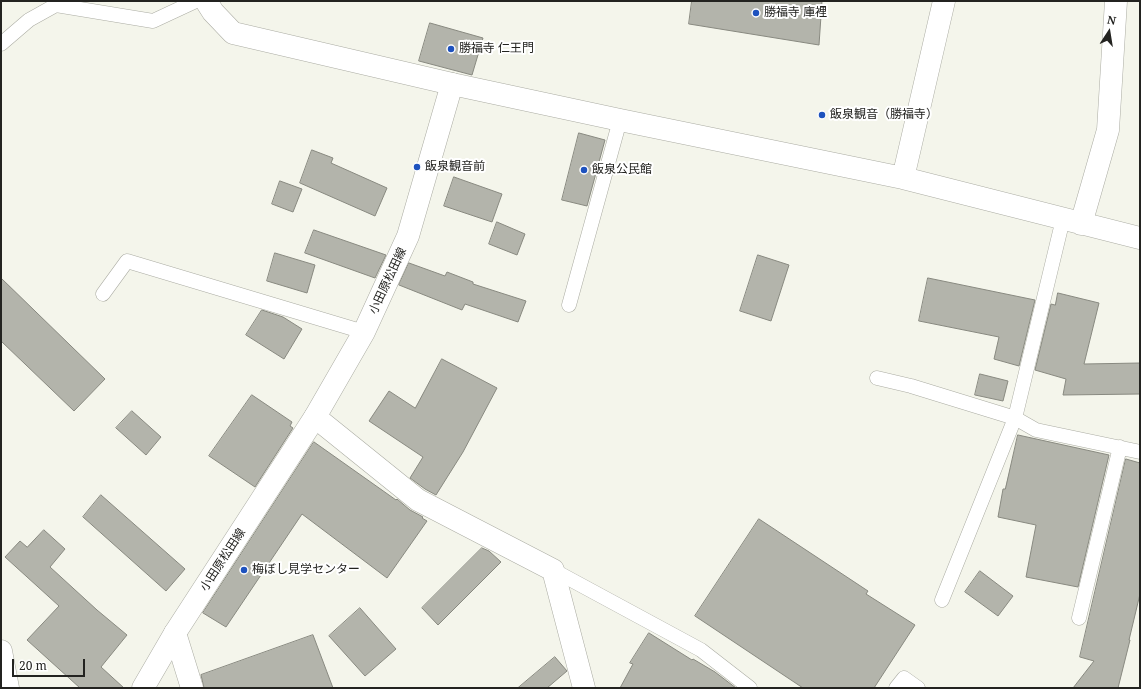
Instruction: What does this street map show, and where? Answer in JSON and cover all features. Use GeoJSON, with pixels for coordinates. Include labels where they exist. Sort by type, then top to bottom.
{"type":"FeatureCollection","features":[{"type":"Feature","properties":{"kind":"street"},"geometry":{"type":"LineString","coordinates":[[206,1],[213,12],[233,33],[452,84],[904,178],[1072,222],[1140,238]]}},
{"type":"Feature","properties":{"kind":"street"},"geometry":{"type":"LineString","coordinates":[[904,178],[944,1]]}},
{"type":"Feature","properties":{"kind":"street"},"geometry":{"type":"LineString","coordinates":[[1072,222],[1108,130],[1116,1]]}},
{"type":"Feature","properties":{"kind":"street","name":"小田原松田線"},"geometry":{"type":"LineString","coordinates":[[143,688],[175,633],[315,417],[364,332],[408,236],[452,84]]}},
{"type":"Feature","properties":{"kind":"street"},"geometry":{"type":"LineString","coordinates":[[315,417],[418,500],[553,570],[584,688]]}},
{"type":"Feature","properties":{"kind":"street"},"geometry":{"type":"LineString","coordinates":[[175,633],[192,688]]}},
{"type":"Feature","properties":{"kind":"street"},"geometry":{"type":"LineString","coordinates":[[1,651],[8,688]]}},
{"type":"Feature","properties":{"kind":"lane"},"geometry":{"type":"LineString","coordinates":[[1,44],[29,20],[56,5],[153,21],[196,1]]}},
{"type":"Feature","properties":{"kind":"lane"},"geometry":{"type":"LineString","coordinates":[[569,305],[620,120]]}},
{"type":"Feature","properties":{"kind":"lane"},"geometry":{"type":"LineString","coordinates":[[942,600],[1015,418],[1072,222]]}},
{"type":"Feature","properties":{"kind":"lane"},"geometry":{"type":"LineString","coordinates":[[103,294],[127,261],[364,332]]}},
{"type":"Feature","properties":{"kind":"lane"},"geometry":{"type":"LineString","coordinates":[[877,378],[911,386],[1015,418],[1036,430],[1140,452]]}},
{"type":"Feature","properties":{"kind":"lane"},"geometry":{"type":"LineString","coordinates":[[1079,618],[1120,447]]}},
{"type":"Feature","properties":{"kind":"lane"},"geometry":{"type":"LineString","coordinates":[[553,570],[701,650],[750,688]]}},
{"type":"Feature","properties":{"kind":"lane"},"geometry":{"type":"LineString","coordinates":[[896,688],[904,678],[918,688]]}},
{"type":"Feature","properties":{"kind":"building","name":"勝福寺 庫裡"},"geometry":{"type":"Polygon","coordinates":[[[692,1],[822,1],[819,45],[689,24],[692,1]]]}},
{"type":"Feature","properties":{"kind":"building","name":"勝福寺 仁王門"},"geometry":{"type":"Polygon","coordinates":[[[430,23],[483,38],[472,75],[419,61],[430,23]]]}},
{"type":"Feature","properties":{"kind":"building","name":"飯泉公民館"},"geometry":{"type":"Polygon","coordinates":[[[579,133],[605,140],[587,206],[562,200],[579,133]]]}},
{"type":"Feature","properties":{"kind":"building"},"geometry":{"type":"Polygon","coordinates":[[[312,150],[333,158],[331,163],[387,188],[375,216],[300,183],[312,150]]]}},
{"type":"Feature","properties":{"kind":"building"},"geometry":{"type":"Polygon","coordinates":[[[454,177],[502,194],[492,222],[444,206],[454,177]]]}},
{"type":"Feature","properties":{"kind":"building"},"geometry":{"type":"Polygon","coordinates":[[[280,181],[302,189],[293,212],[272,204],[280,181]]]}},
{"type":"Feature","properties":{"kind":"building"},"geometry":{"type":"Polygon","coordinates":[[[497,222],[525,234],[517,255],[489,244],[497,222]]]}},
{"type":"Feature","properties":{"kind":"building"},"geometry":{"type":"Polygon","coordinates":[[[314,230],[386,255],[375,278],[305,253],[314,230]]]}},
{"type":"Feature","properties":{"kind":"building"},"geometry":{"type":"Polygon","coordinates":[[[275,253],[315,265],[307,293],[267,281],[275,253]]]}},
{"type":"Feature","properties":{"kind":"building"},"geometry":{"type":"Polygon","coordinates":[[[758,255],[789,265],[771,321],[740,311],[758,255]]]}},
{"type":"Feature","properties":{"kind":"building"},"geometry":{"type":"Polygon","coordinates":[[[409,263],[445,276],[447,272],[473,282],[473,284],[526,301],[518,322],[465,304],[462,310],[399,285],[409,263]]]}},
{"type":"Feature","properties":{"kind":"building"},"geometry":{"type":"Polygon","coordinates":[[[1,278],[105,379],[74,411],[1,341],[1,278]]]}},
{"type":"Feature","properties":{"kind":"building"},"geometry":{"type":"Polygon","coordinates":[[[928,278],[1035,300],[1019,366],[994,359],[999,337],[919,321],[928,278]]]}},
{"type":"Feature","properties":{"kind":"building"},"geometry":{"type":"Polygon","coordinates":[[[1058,293],[1099,303],[1084,364],[1140,363],[1140,394],[1063,395],[1066,379],[1035,370],[1051,304],[1055,305],[1058,293]]]}},
{"type":"Feature","properties":{"kind":"building"},"geometry":{"type":"Polygon","coordinates":[[[262,310],[283,317],[302,329],[284,359],[246,335],[262,310]]]}},
{"type":"Feature","properties":{"kind":"building"},"geometry":{"type":"Polygon","coordinates":[[[442,359],[497,388],[463,452],[436,495],[410,478],[423,457],[369,421],[389,391],[415,408],[442,359]]]}},
{"type":"Feature","properties":{"kind":"building"},"geometry":{"type":"Polygon","coordinates":[[[980,374],[1008,381],[1003,401],[975,395],[980,374]]]}},
{"type":"Feature","properties":{"kind":"building"},"geometry":{"type":"Polygon","coordinates":[[[252,395],[292,422],[290,426],[293,428],[255,487],[209,456],[252,395]]]}},
{"type":"Feature","properties":{"kind":"building"},"geometry":{"type":"Polygon","coordinates":[[[132,411],[161,437],[146,455],[116,428],[132,411]]]}},
{"type":"Feature","properties":{"kind":"building"},"geometry":{"type":"Polygon","coordinates":[[[1018,435],[1109,455],[1078,587],[1026,577],[1036,525],[998,517],[1003,489],[1005,489],[1018,435]]]}},
{"type":"Feature","properties":{"kind":"building"},"geometry":{"type":"Polygon","coordinates":[[[314,442],[427,521],[387,578],[302,514],[226,627],[203,613],[314,442]]]}},
{"type":"Feature","properties":{"kind":"building"},"geometry":{"type":"Polygon","coordinates":[[[1126,459],[1140,463],[1140,594],[1130,640],[1118,688],[1073,688],[1094,661],[1080,657],[1126,459]]]}},
{"type":"Feature","properties":{"kind":"building"},"geometry":{"type":"Polygon","coordinates":[[[101,495],[185,569],[166,591],[83,517],[101,495]]]}},
{"type":"Feature","properties":{"kind":"building"},"geometry":{"type":"Polygon","coordinates":[[[759,519],[868,591],[866,594],[915,625],[874,688],[803,688],[695,616],[759,519]]]}},
{"type":"Feature","properties":{"kind":"building"},"geometry":{"type":"Polygon","coordinates":[[[44,530],[65,549],[50,567],[127,635],[101,667],[124,688],[80,688],[27,640],[59,606],[5,557],[20,541],[27,547],[44,530]]]}},
{"type":"Feature","properties":{"kind":"building"},"geometry":{"type":"Polygon","coordinates":[[[482,548],[489,551],[501,562],[438,625],[422,608],[482,548]]]}},
{"type":"Feature","properties":{"kind":"building"},"geometry":{"type":"Polygon","coordinates":[[[980,571],[1013,596],[998,616],[965,592],[980,571]]]}},
{"type":"Feature","properties":{"kind":"building"},"geometry":{"type":"Polygon","coordinates":[[[360,608],[396,649],[365,676],[329,636],[360,608]]]}},
{"type":"Feature","properties":{"kind":"building"},"geometry":{"type":"Polygon","coordinates":[[[649,633],[692,660],[693,659],[715,672],[736,688],[620,688],[633,664],[630,663],[649,633]]]}},
{"type":"Feature","properties":{"kind":"building"},"geometry":{"type":"Polygon","coordinates":[[[313,635],[333,688],[204,688],[201,675],[313,635]]]}},
{"type":"Feature","properties":{"kind":"building"},"geometry":{"type":"Polygon","coordinates":[[[555,657],[567,671],[547,688],[518,688],[555,657]]]}},
{"type":"Feature","properties":{"kind":"place","name":"勝福寺 庫裡"},"geometry":{"type":"Point","coordinates":[756,13]}},
{"type":"Feature","properties":{"kind":"place","name":"勝福寺 仁王門"},"geometry":{"type":"Point","coordinates":[451,49]}},
{"type":"Feature","properties":{"kind":"place","name":"飯泉観音（勝福寺）"},"geometry":{"type":"Point","coordinates":[822,115]}},
{"type":"Feature","properties":{"kind":"place","name":"飯泉観音前"},"geometry":{"type":"Point","coordinates":[417,167]}},
{"type":"Feature","properties":{"kind":"place","name":"飯泉公民館"},"geometry":{"type":"Point","coordinates":[584,170]}},
{"type":"Feature","properties":{"kind":"place","name":"梅ぼし見学センター"},"geometry":{"type":"Point","coordinates":[244,570]}}]}
